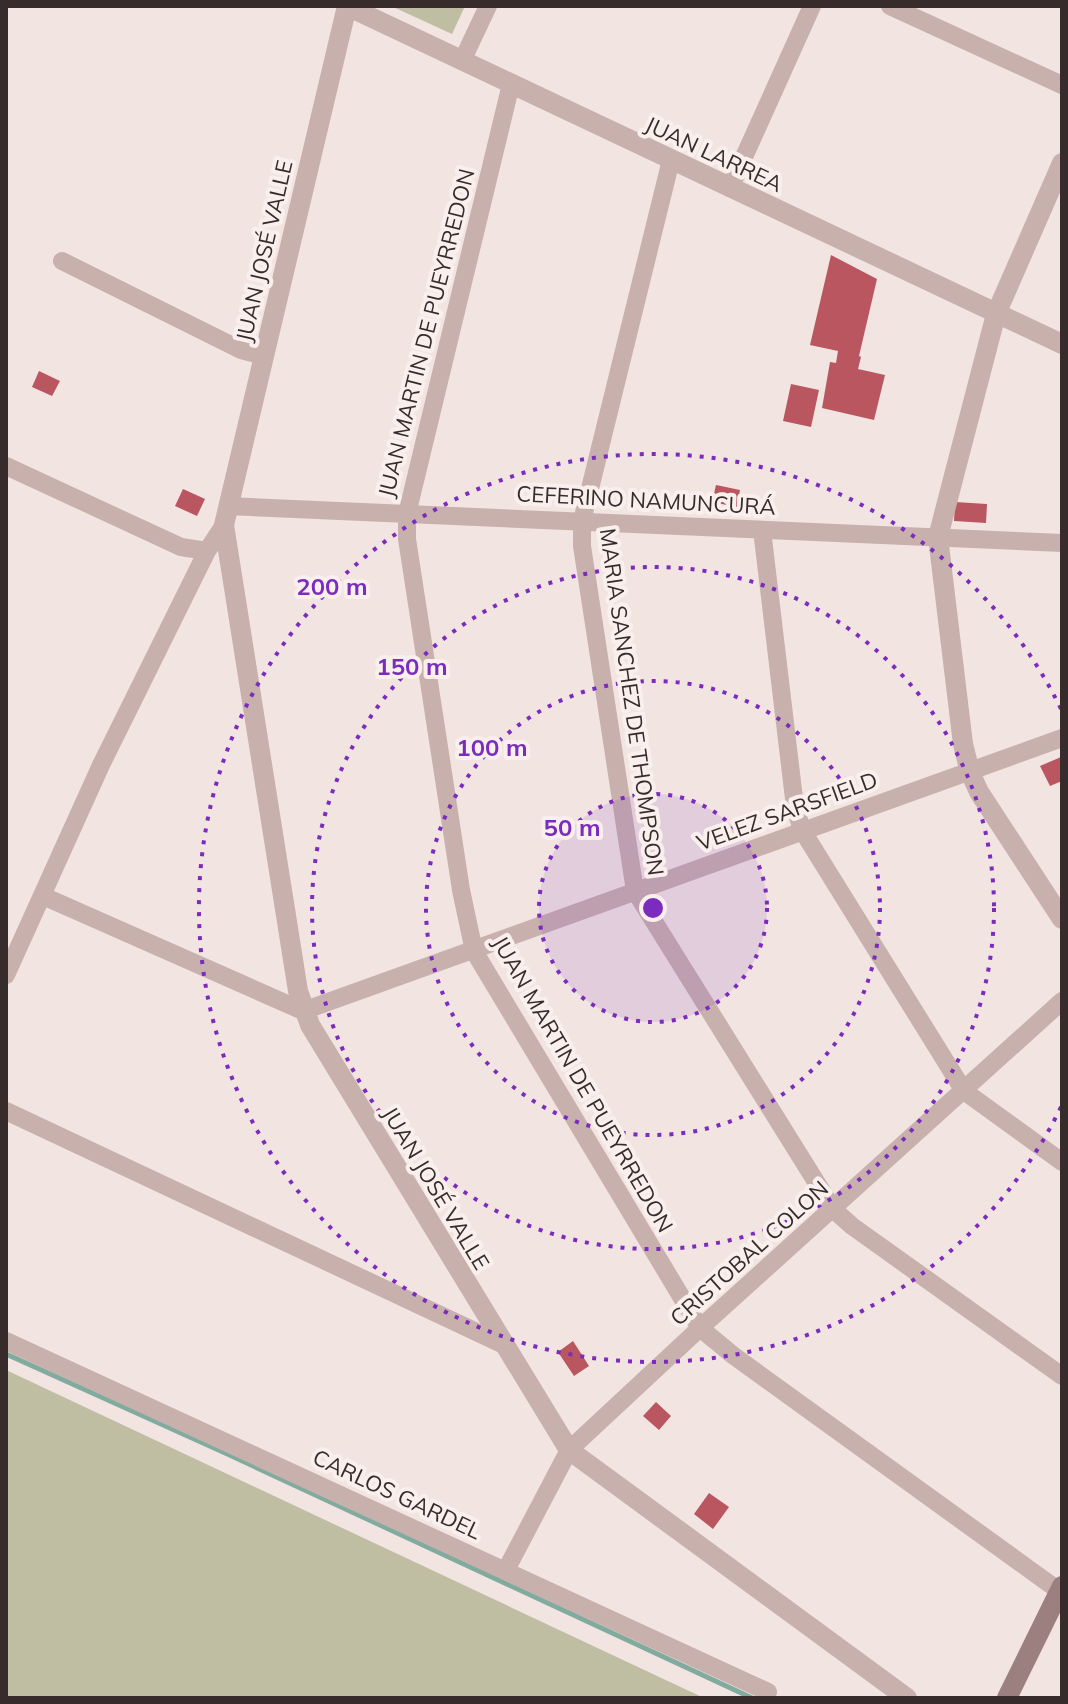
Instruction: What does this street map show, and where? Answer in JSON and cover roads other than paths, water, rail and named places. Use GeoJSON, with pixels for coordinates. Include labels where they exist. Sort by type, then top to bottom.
{"type":"FeatureCollection","features":[{"type":"Feature","properties":{"kind":"main road"},"geometry":{"type":"LineString","coordinates":[[1007,1698],[1061,1590]]}},
{"type":"Feature","properties":{"kind":"street","name":"JUAN LARREA"},"geometry":{"type":"LineString","coordinates":[[347,6],[1062,344]]}},
{"type":"Feature","properties":{"kind":"street","name":"JUAN JOSÉ VALLE"},"geometry":{"type":"LineString","coordinates":[[347,6],[226,516],[303,1011],[569,1450],[907,1698]]}},
{"type":"Feature","properties":{"kind":"street"},"geometry":{"type":"LineString","coordinates":[[462,61],[488,6]]}},
{"type":"Feature","properties":{"kind":"street"},"geometry":{"type":"LineString","coordinates":[[730,188],[812,6]]}},
{"type":"Feature","properties":{"kind":"street"},"geometry":{"type":"LineString","coordinates":[[890,6],[1062,85]]}},
{"type":"Feature","properties":{"kind":"street","name":"JUAN MARTIN DE PUEYRREDON"},"geometry":{"type":"LineString","coordinates":[[511,84],[407,514],[407,539],[461,890],[474,951],[700,1328],[734,1356],[1061,1590]]}},
{"type":"Feature","properties":{"kind":"street","name":"MARIA SANCHEZ DE THOMPSON"},"geometry":{"type":"LineString","coordinates":[[671,160],[582,521],[582,546],[635,891],[833,1209],[852,1226],[1062,1376]]}},
{"type":"Feature","properties":{"kind":"street"},"geometry":{"type":"LineString","coordinates":[[1062,163],[996,314],[938,537],[963,744],[970,772],[979,792],[1062,919]]}},
{"type":"Feature","properties":{"kind":"street"},"geometry":{"type":"LineString","coordinates":[[62,261],[241,350],[264,356]]}},
{"type":"Feature","properties":{"kind":"street"},"geometry":{"type":"LineString","coordinates":[[6,466],[181,547],[207,551]]}},
{"type":"Feature","properties":{"kind":"street","name":"CEFERINO NAMUNCURÁ"},"geometry":{"type":"LineString","coordinates":[[226,516],[407,514],[1062,543]]}},
{"type":"Feature","properties":{"kind":"street"},"geometry":{"type":"LineString","coordinates":[[6,975],[101,765],[226,516]]}},
{"type":"Feature","properties":{"kind":"street"},"geometry":{"type":"LineString","coordinates":[[762,530],[795,807],[802,830],[964,1091],[1062,1162]]}},
{"type":"Feature","properties":{"kind":"street","name":"VELEZ SARSFIELD"},"geometry":{"type":"LineString","coordinates":[[303,1011],[1062,738]]}},
{"type":"Feature","properties":{"kind":"street"},"geometry":{"type":"LineString","coordinates":[[43,896],[303,1011]]}},
{"type":"Feature","properties":{"kind":"street","name":"CRISTOBAL COLON"},"geometry":{"type":"LineString","coordinates":[[506,1570],[569,1450],[1062,1001]]}},
{"type":"Feature","properties":{"kind":"street"},"geometry":{"type":"LineString","coordinates":[[6,1111],[502,1344]]}},
{"type":"Feature","properties":{"kind":"street","name":"CARLOS GARDEL"},"geometry":{"type":"LineString","coordinates":[[6,1341],[768,1692]]}},
{"type":"Feature","properties":{"kind":"waterway"},"geometry":{"type":"LineString","coordinates":[[6,1354],[752,1698]]}}]}
